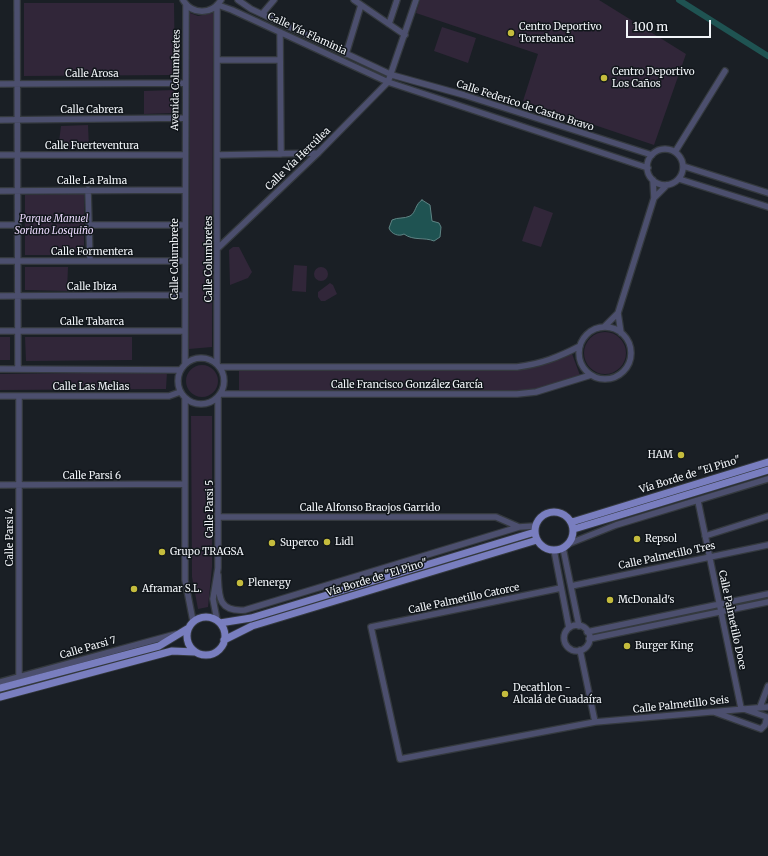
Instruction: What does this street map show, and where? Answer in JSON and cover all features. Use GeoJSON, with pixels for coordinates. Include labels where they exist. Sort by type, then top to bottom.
{"type":"FeatureCollection","features":[{"type":"Feature","properties":{"kind":"main road","name":"Vía Borde de \"El Pino\""},"geometry":{"type":"LineString","coordinates":[[573,526],[768,462]]}},
{"type":"Feature","properties":{"kind":"main road","name":"Vía Borde de \"El Pino\""},"geometry":{"type":"LineString","coordinates":[[573,526],[768,470]]}},
{"type":"Feature","properties":{"kind":"main road"},"geometry":{"type":"LineString","coordinates":[[555,511],[566,515],[573,526],[572,540],[566,546],[554,550],[544,547],[537,540],[535,529],[543,515],[555,511]]}},
{"type":"Feature","properties":{"kind":"main road","name":"Vía Borde de \"El Pino\""},"geometry":{"type":"LineString","coordinates":[[218,622],[251,618],[535,529]]}},
{"type":"Feature","properties":{"kind":"main road","name":"Vía Borde de \"El Pino\""},"geometry":{"type":"LineString","coordinates":[[224,640],[252,626],[537,540]]}},
{"type":"Feature","properties":{"kind":"main road"},"geometry":{"type":"LineString","coordinates":[[0,688],[159,646],[187,629],[193,621],[204,617],[218,622],[223,628],[224,640],[222,646],[213,654],[207,655],[196,652],[172,651],[0,697]]}},
{"type":"Feature","properties":{"kind":"main road"},"geometry":{"type":"LineString","coordinates":[[187,629],[187,642],[196,652]]}},
{"type":"Feature","properties":{"kind":"street"},"geometry":{"type":"LineString","coordinates":[[17,0],[18,369]]}},
{"type":"Feature","properties":{"kind":"street","name":"Calle Vía Flaminia"},"geometry":{"type":"LineString","coordinates":[[238,0],[251,9],[392,75]]}},
{"type":"Feature","properties":{"kind":"street"},"geometry":{"type":"LineString","coordinates":[[262,14],[273,0]]}},
{"type":"Feature","properties":{"kind":"street"},"geometry":{"type":"LineString","coordinates":[[354,0],[362,3],[405,35]]}},
{"type":"Feature","properties":{"kind":"street"},"geometry":{"type":"LineString","coordinates":[[389,24],[397,0]]}},
{"type":"Feature","properties":{"kind":"street","name":"Calle Vía Hercúlea"},"geometry":{"type":"LineString","coordinates":[[218,248],[318,153],[388,82],[392,75],[416,0]]}},
{"type":"Feature","properties":{"kind":"street"},"geometry":{"type":"LineString","coordinates":[[184,2],[198,12],[205,12],[219,3]]}},
{"type":"Feature","properties":{"kind":"street","name":"Avenida Columbretes"},"geometry":{"type":"LineString","coordinates":[[184,2],[184,155]]}},
{"type":"Feature","properties":{"kind":"street"},"geometry":{"type":"LineString","coordinates":[[219,3],[217,60],[218,155],[318,153]]}},
{"type":"Feature","properties":{"kind":"street","name":"Calle Vía Flaminia"},"geometry":{"type":"LineString","coordinates":[[219,3],[388,82],[648,168]]}},
{"type":"Feature","properties":{"kind":"street"},"geometry":{"type":"LineString","coordinates":[[346,54],[362,3]]}},
{"type":"Feature","properties":{"kind":"street"},"geometry":{"type":"LineString","coordinates":[[280,32],[281,154]]}},
{"type":"Feature","properties":{"kind":"street"},"geometry":{"type":"LineString","coordinates":[[217,60],[280,60]]}},
{"type":"Feature","properties":{"kind":"street"},"geometry":{"type":"LineString","coordinates":[[675,152],[726,71]]}},
{"type":"Feature","properties":{"kind":"street","name":"Calle Federico de Castro Bravo"},"geometry":{"type":"LineString","coordinates":[[392,75],[464,95],[652,155]]}},
{"type":"Feature","properties":{"kind":"street","name":"Calle Arosa"},"geometry":{"type":"LineString","coordinates":[[0,84],[184,83]]}},
{"type":"Feature","properties":{"kind":"street","name":"Calle Cabrera"},"geometry":{"type":"LineString","coordinates":[[0,120],[184,118]]}},
{"type":"Feature","properties":{"kind":"street"},"geometry":{"type":"LineString","coordinates":[[621,333],[618,313],[654,198],[653,180],[648,168],[648,161],[652,155],[660,150],[675,152],[682,160],[683,166],[679,179]]}},
{"type":"Feature","properties":{"kind":"street","name":"Calle Fuerteventura"},"geometry":{"type":"LineString","coordinates":[[0,155],[184,155]]}},
{"type":"Feature","properties":{"kind":"street","name":"Calle Columbrete"},"geometry":{"type":"LineString","coordinates":[[184,155],[185,364]]}},
{"type":"Feature","properties":{"kind":"street","name":"Calle Columbretes"},"geometry":{"type":"LineString","coordinates":[[218,155],[219,366]]}},
{"type":"Feature","properties":{"kind":"street"},"geometry":{"type":"LineString","coordinates":[[683,166],[768,193]]}},
{"type":"Feature","properties":{"kind":"street"},"geometry":{"type":"LineString","coordinates":[[653,180],[660,184],[667,184],[679,179],[768,207]]}},
{"type":"Feature","properties":{"kind":"street"},"geometry":{"type":"LineString","coordinates":[[654,198],[667,184]]}},
{"type":"Feature","properties":{"kind":"street"},"geometry":{"type":"LineString","coordinates":[[88,190],[90,261]]}},
{"type":"Feature","properties":{"kind":"street","name":"Calle La Palma"},"geometry":{"type":"LineString","coordinates":[[0,191],[184,190]]}},
{"type":"Feature","properties":{"kind":"street"},"geometry":{"type":"LineString","coordinates":[[0,225],[17,224]]}},
{"type":"Feature","properties":{"kind":"street"},"geometry":{"type":"LineString","coordinates":[[89,225],[184,225]]}},
{"type":"Feature","properties":{"kind":"street","name":"Calle Formentera"},"geometry":{"type":"LineString","coordinates":[[0,261],[184,261]]}},
{"type":"Feature","properties":{"kind":"street","name":"Calle Ibiza"},"geometry":{"type":"LineString","coordinates":[[0,296],[184,295]]}},
{"type":"Feature","properties":{"kind":"street"},"geometry":{"type":"LineString","coordinates":[[604,327],[614,329],[621,333],[630,343],[632,351],[628,367],[622,374],[611,379],[598,379],[591,375],[581,362],[580,346],[584,338],[591,331],[604,327],[618,313]]}},
{"type":"Feature","properties":{"kind":"street","name":"Calle Tabarca"},"geometry":{"type":"LineString","coordinates":[[0,331],[184,331]]}},
{"type":"Feature","properties":{"kind":"street","name":"Calle Francisco González García"},"geometry":{"type":"LineString","coordinates":[[219,366],[517,367],[550,360],[580,346]]}},
{"type":"Feature","properties":{"kind":"street"},"geometry":{"type":"LineString","coordinates":[[197,358],[211,360],[219,366],[224,380],[219,395],[211,402],[204,404],[191,402],[180,392],[178,377],[180,370],[185,364],[197,358]]}},
{"type":"Feature","properties":{"kind":"street","name":"Calle Las Melias"},"geometry":{"type":"LineString","coordinates":[[0,369],[180,370]]}},
{"type":"Feature","properties":{"kind":"street","name":"Calle Francisco González García"},"geometry":{"type":"LineString","coordinates":[[219,395],[517,394],[536,392],[591,375]]}},
{"type":"Feature","properties":{"kind":"street","name":"Calle Las Melias"},"geometry":{"type":"LineString","coordinates":[[0,396],[169,396],[180,392]]}},
{"type":"Feature","properties":{"kind":"street","name":"Calle Parsi 5"},"geometry":{"type":"LineString","coordinates":[[218,622],[213,599],[214,587],[218,575],[219,395]]}},
{"type":"Feature","properties":{"kind":"street","name":"Calle Parsi 4"},"geometry":{"type":"LineString","coordinates":[[18,396],[20,677]]}},
{"type":"Feature","properties":{"kind":"street"},"geometry":{"type":"LineString","coordinates":[[185,398],[185,580],[193,621]]}},
{"type":"Feature","properties":{"kind":"street"},"geometry":{"type":"LineString","coordinates":[[579,626],[569,628],[565,634],[566,644],[572,650],[580,650],[586,646],[589,639],[587,632],[579,626],[571,586],[566,546],[616,525],[768,479]]}},
{"type":"Feature","properties":{"kind":"street","name":"Calle Parsi 6"},"geometry":{"type":"LineString","coordinates":[[0,485],[185,484]]}},
{"type":"Feature","properties":{"kind":"street","name":"Calle Palmetillo Doce"},"geometry":{"type":"LineString","coordinates":[[698,500],[741,708]]}},
{"type":"Feature","properties":{"kind":"street"},"geometry":{"type":"LineString","coordinates":[[705,536],[768,516]]}},
{"type":"Feature","properties":{"kind":"street","name":"Calle Alfonso Braojos Garrido"},"geometry":{"type":"LineString","coordinates":[[219,517],[496,517],[520,527]]}},
{"type":"Feature","properties":{"kind":"street"},"geometry":{"type":"LineString","coordinates":[[218,575],[219,598],[224,606],[234,611],[245,610],[520,527],[535,529]]}},
{"type":"Feature","properties":{"kind":"street","name":"Calle Palmetillo Tres"},"geometry":{"type":"LineString","coordinates":[[571,586],[709,556],[768,545]]}},
{"type":"Feature","properties":{"kind":"street"},"geometry":{"type":"LineString","coordinates":[[554,550],[569,628]]}},
{"type":"Feature","properties":{"kind":"street","name":"Calle Palmetillo Catorce"},"geometry":{"type":"LineString","coordinates":[[372,627],[561,588]]}},
{"type":"Feature","properties":{"kind":"street"},"geometry":{"type":"LineString","coordinates":[[587,632],[768,594]]}},
{"type":"Feature","properties":{"kind":"street"},"geometry":{"type":"LineString","coordinates":[[589,639],[768,602]]}},
{"type":"Feature","properties":{"kind":"street","name":"Calle Palmetillo Seis"},"geometry":{"type":"LineString","coordinates":[[372,627],[400,759],[595,722],[741,708],[768,707]]}},
{"type":"Feature","properties":{"kind":"street","name":"Calle Parsi 7"},"geometry":{"type":"LineString","coordinates":[[0,682],[100,654],[180,634]]}},
{"type":"Feature","properties":{"kind":"street"},"geometry":{"type":"LineString","coordinates":[[580,650],[595,722]]}},
{"type":"Feature","properties":{"kind":"street"},"geometry":{"type":"LineString","coordinates":[[760,707],[768,686]]}},
{"type":"Feature","properties":{"kind":"street"},"geometry":{"type":"LineString","coordinates":[[712,711],[755,728],[761,729],[765,725],[767,717],[741,708]]}},
{"type":"Feature","properties":{"kind":"green space","name":"Centro Deportivo Los Caños"},"geometry":{"type":"Polygon","coordinates":[[[420,0],[599,0],[686,54],[654,145],[523,101],[538,54],[416,13],[420,0]]]}},
{"type":"Feature","properties":{"kind":"green space"},"geometry":{"type":"Polygon","coordinates":[[[24,3],[174,3],[175,75],[24,76],[24,3]]]}},
{"type":"Feature","properties":{"kind":"green space"},"geometry":{"type":"Polygon","coordinates":[[[190,13],[198,16],[213,13],[213,45],[212,347],[189,349],[190,13]]]}},
{"type":"Feature","properties":{"kind":"green space"},"geometry":{"type":"Polygon","coordinates":[[[442,27],[476,38],[468,63],[434,51],[442,27]]]}},
{"type":"Feature","properties":{"kind":"green space"},"geometry":{"type":"Polygon","coordinates":[[[174,90],[174,113],[144,114],[144,91],[174,90]]]}},
{"type":"Feature","properties":{"kind":"green space"},"geometry":{"type":"Polygon","coordinates":[[[88,125],[89,148],[58,150],[61,126],[88,125]]]}},
{"type":"Feature","properties":{"kind":"green space","name":"Parque Manuel Soriano Losquiño"},"geometry":{"type":"Polygon","coordinates":[[[84,194],[84,255],[25,255],[25,195],[84,194]]]}},
{"type":"Feature","properties":{"kind":"green space"},"geometry":{"type":"Polygon","coordinates":[[[534,206],[553,213],[541,247],[522,241],[534,206]]]}},
{"type":"Feature","properties":{"kind":"green space"},"geometry":{"type":"Polygon","coordinates":[[[233,247],[239,247],[252,272],[248,278],[230,285],[229,250],[233,247]]]}},
{"type":"Feature","properties":{"kind":"green space"},"geometry":{"type":"Polygon","coordinates":[[[294,265],[307,266],[306,292],[292,291],[294,265]]]}},
{"type":"Feature","properties":{"kind":"green space"},"geometry":{"type":"Polygon","coordinates":[[[25,267],[68,267],[67,291],[25,290],[25,267]]]}},
{"type":"Feature","properties":{"kind":"green space"},"geometry":{"type":"Polygon","coordinates":[[[318,267],[324,267],[328,271],[328,277],[324,281],[318,281],[314,277],[314,271],[318,267]]]}},
{"type":"Feature","properties":{"kind":"green space"},"geometry":{"type":"Polygon","coordinates":[[[330,283],[333,285],[337,294],[325,301],[321,301],[318,297],[318,292],[330,283]]]}},
{"type":"Feature","properties":{"kind":"green space"},"geometry":{"type":"Polygon","coordinates":[[[605,332],[620,338],[626,353],[620,368],[605,374],[590,368],[584,353],[590,338],[605,332]]]}},
{"type":"Feature","properties":{"kind":"green space"},"geometry":{"type":"Polygon","coordinates":[[[0,337],[10,337],[10,360],[0,360],[0,337]]]}},
{"type":"Feature","properties":{"kind":"green space"},"geometry":{"type":"Polygon","coordinates":[[[25,337],[132,337],[132,360],[26,361],[25,337]]]}},
{"type":"Feature","properties":{"kind":"green space"},"geometry":{"type":"Polygon","coordinates":[[[571,351],[581,378],[536,392],[239,395],[239,367],[517,367],[571,351]]]}},
{"type":"Feature","properties":{"kind":"green space"},"geometry":{"type":"Polygon","coordinates":[[[199,365],[205,365],[215,372],[218,381],[217,387],[211,394],[205,397],[199,397],[189,390],[186,384],[186,378],[193,368],[199,365]]]}},
{"type":"Feature","properties":{"kind":"green space"},"geometry":{"type":"Polygon","coordinates":[[[167,372],[166,389],[0,390],[0,374],[167,372]]]}},
{"type":"Feature","properties":{"kind":"green space"},"geometry":{"type":"Polygon","coordinates":[[[191,416],[212,416],[212,567],[208,607],[198,609],[192,577],[191,416]]]}},
{"type":"Feature","properties":{"kind":"shaded area"},"geometry":{"type":"Polygon","coordinates":[[[422,200],[430,205],[432,221],[439,223],[441,227],[440,237],[434,241],[415,238],[404,234],[398,235],[391,232],[389,228],[392,220],[412,215],[422,200]]]}},
{"type":"Feature","properties":{"kind":"waterway"},"geometry":{"type":"LineString","coordinates":[[679,0],[768,56]]}},
{"type":"Feature","properties":{"kind":"place","name":"Centro Deportivo Torrebanca"},"geometry":{"type":"Point","coordinates":[511,33]}},
{"type":"Feature","properties":{"kind":"place","name":"Centro Deportivo Los Caños"},"geometry":{"type":"Point","coordinates":[604,78]}},
{"type":"Feature","properties":{"kind":"place","name":"HAM"},"geometry":{"type":"Point","coordinates":[681,455]}},
{"type":"Feature","properties":{"kind":"place","name":"Repsol"},"geometry":{"type":"Point","coordinates":[637,539]}},
{"type":"Feature","properties":{"kind":"place","name":"Lidl"},"geometry":{"type":"Point","coordinates":[327,542]}},
{"type":"Feature","properties":{"kind":"place","name":"Superco"},"geometry":{"type":"Point","coordinates":[272,543]}},
{"type":"Feature","properties":{"kind":"place","name":"Grupo TRAGSA"},"geometry":{"type":"Point","coordinates":[162,552]}},
{"type":"Feature","properties":{"kind":"place","name":"Plenergy"},"geometry":{"type":"Point","coordinates":[240,583]}},
{"type":"Feature","properties":{"kind":"place","name":"Aframar S.L."},"geometry":{"type":"Point","coordinates":[134,589]}},
{"type":"Feature","properties":{"kind":"place","name":"McDonald's"},"geometry":{"type":"Point","coordinates":[610,600]}},
{"type":"Feature","properties":{"kind":"place","name":"Burger King"},"geometry":{"type":"Point","coordinates":[627,646]}},
{"type":"Feature","properties":{"kind":"place","name":"Decathlon - Alcalá de Guadaíra"},"geometry":{"type":"Point","coordinates":[505,694]}}]}
